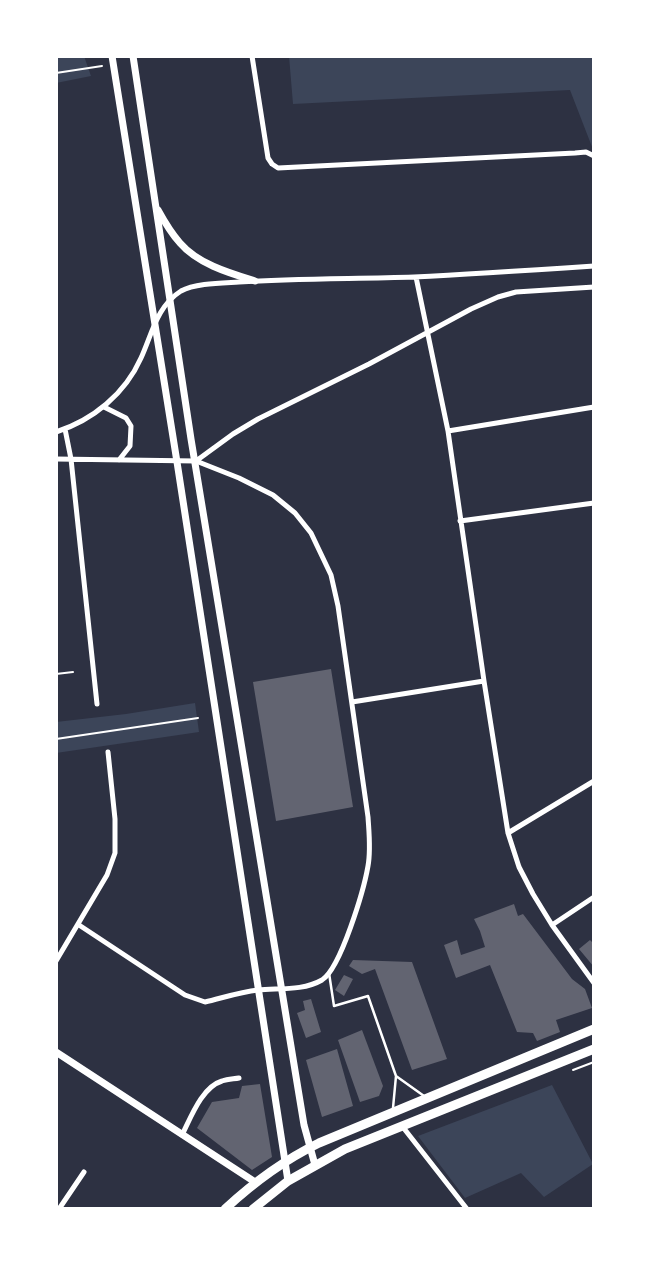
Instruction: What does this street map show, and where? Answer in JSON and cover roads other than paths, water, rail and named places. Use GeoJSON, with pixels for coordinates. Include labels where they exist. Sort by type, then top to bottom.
{"type":"FeatureCollection","features":[{"type":"Feature","properties":{"kind":"main road"},"geometry":{"type":"LineString","coordinates":[[225,1209],[256,1182],[310,1147],[594,1029]]}},
{"type":"Feature","properties":{"kind":"main road"},"geometry":{"type":"LineString","coordinates":[[253,1209],[288,1181],[345,1149],[594,1049]]}},
{"type":"Feature","properties":{"kind":"street"},"geometry":{"type":"LineString","coordinates":[[112,56],[288,1181]]}},
{"type":"Feature","properties":{"kind":"street"},"geometry":{"type":"LineString","coordinates":[[133,56],[169,300],[304,1125],[315,1165]]}},
{"type":"Feature","properties":{"kind":"street"},"geometry":{"type":"LineString","coordinates":[[252,56],[268,158],[278,168],[586,152],[594,156]]}},
{"type":"Feature","properties":{"kind":"street"},"geometry":{"type":"LineString","coordinates":[[154,203],[166,224],[190,252],[216,268],[255,281]]}},
{"type":"Feature","properties":{"kind":"street"},"geometry":{"type":"LineString","coordinates":[[56,432],[83,421],[119,393],[132,375],[160,312],[169,300],[184,289],[255,281],[416,276],[594,266]]}},
{"type":"Feature","properties":{"kind":"street"},"geometry":{"type":"LineString","coordinates":[[416,276],[448,431],[508,833],[519,867],[552,925],[594,983]]}},
{"type":"Feature","properties":{"kind":"street"},"geometry":{"type":"LineString","coordinates":[[196,461],[258,419],[498,296],[516,292],[594,287]]}},
{"type":"Feature","properties":{"kind":"street"},"geometry":{"type":"LineString","coordinates":[[104,407],[126,418],[131,426],[130,446],[119,460]]}},
{"type":"Feature","properties":{"kind":"street"},"geometry":{"type":"LineString","coordinates":[[448,431],[594,407]]}},
{"type":"Feature","properties":{"kind":"street"},"geometry":{"type":"LineString","coordinates":[[65,429],[71,460],[97,704]]}},
{"type":"Feature","properties":{"kind":"street"},"geometry":{"type":"LineString","coordinates":[[56,459],[196,461],[273,495],[295,513],[312,533],[331,575],[338,606],[368,817],[368,864],[341,952],[323,979],[299,987],[257,990],[205,1002],[185,995],[79,925]]}},
{"type":"Feature","properties":{"kind":"street"},"geometry":{"type":"LineString","coordinates":[[460,521],[594,503]]}},
{"type":"Feature","properties":{"kind":"street"},"geometry":{"type":"LineString","coordinates":[[352,702],[484,681]]}},
{"type":"Feature","properties":{"kind":"street"},"geometry":{"type":"LineString","coordinates":[[56,961],[107,875],[115,853],[115,819],[108,752]]}},
{"type":"Feature","properties":{"kind":"street"},"geometry":{"type":"LineString","coordinates":[[508,833],[594,781]]}},
{"type":"Feature","properties":{"kind":"street"},"geometry":{"type":"LineString","coordinates":[[552,925],[594,897]]}},
{"type":"Feature","properties":{"kind":"street"},"geometry":{"type":"LineString","coordinates":[[56,1052],[256,1182]]}},
{"type":"Feature","properties":{"kind":"street"},"geometry":{"type":"LineString","coordinates":[[182,1135],[208,1091],[221,1081],[239,1078]]}},
{"type":"Feature","properties":{"kind":"street"},"geometry":{"type":"LineString","coordinates":[[402,1126],[467,1209]]}},
{"type":"Feature","properties":{"kind":"street"},"geometry":{"type":"LineString","coordinates":[[58,1209],[84,1172]]}},
{"type":"Feature","properties":{"kind":"lane"},"geometry":{"type":"LineString","coordinates":[[329,972],[334,1006],[368,996],[396,1076],[393,1111]]}},
{"type":"Feature","properties":{"kind":"lane"},"geometry":{"type":"LineString","coordinates":[[396,1076],[427,1098]]}}]}
